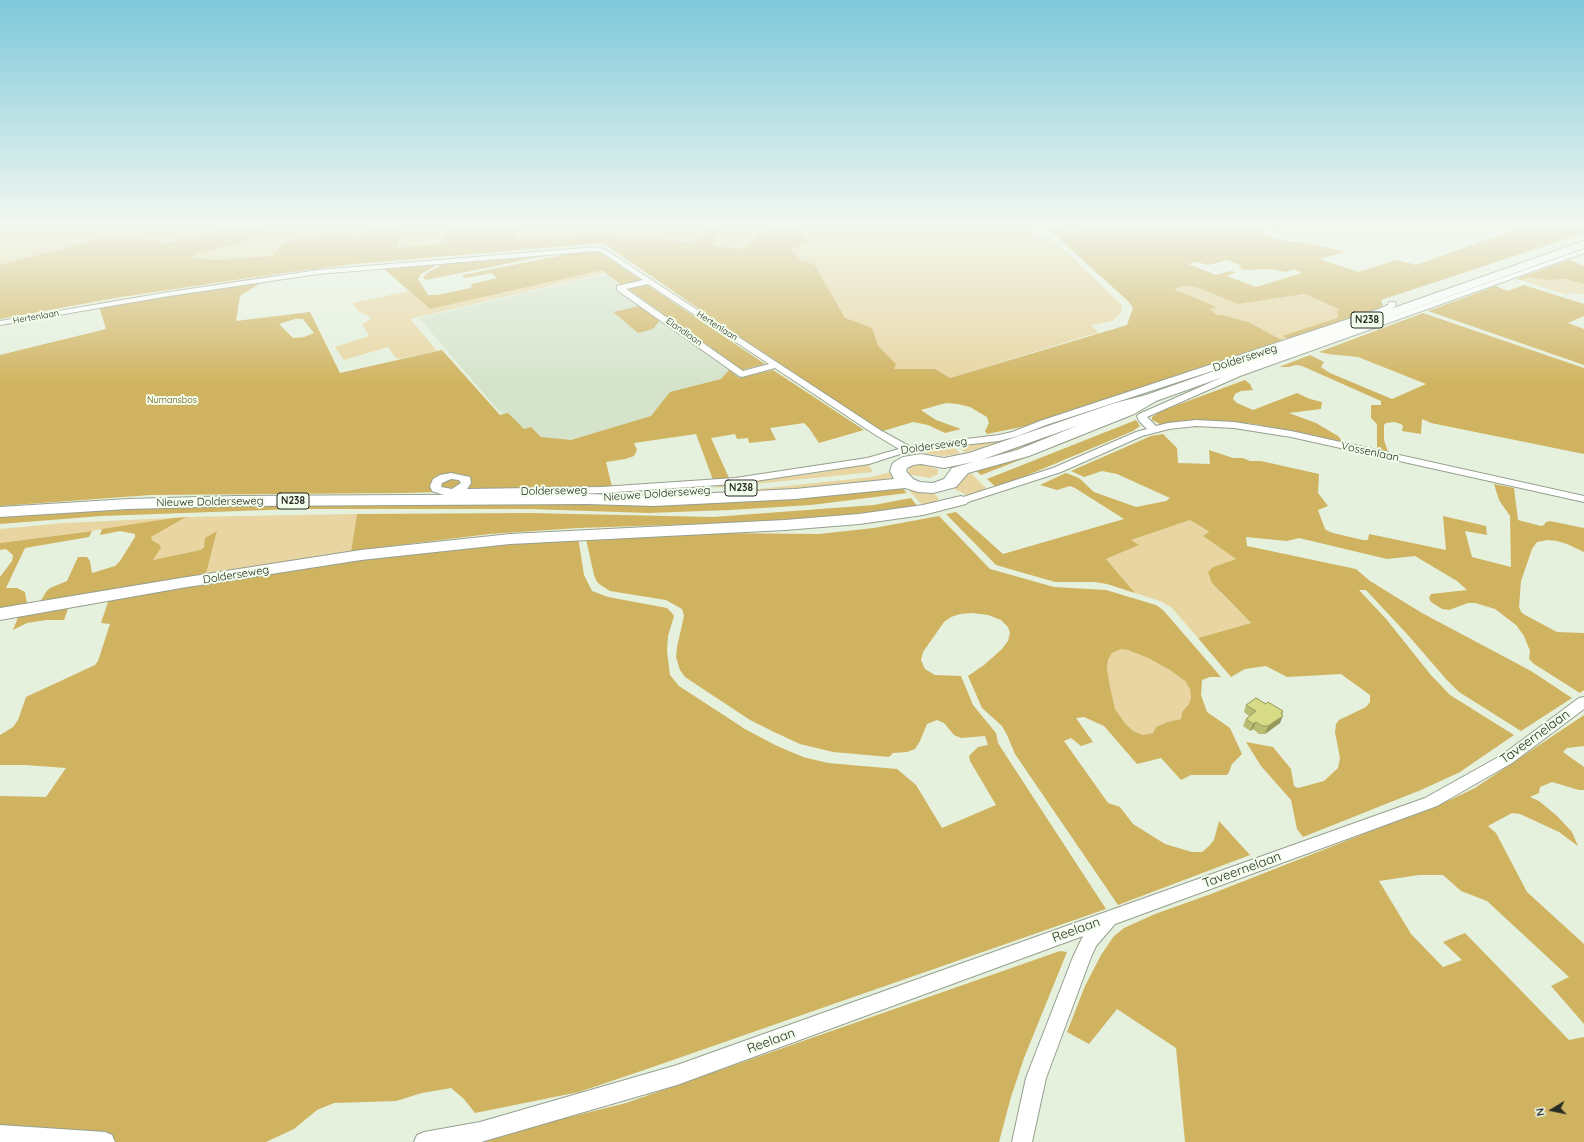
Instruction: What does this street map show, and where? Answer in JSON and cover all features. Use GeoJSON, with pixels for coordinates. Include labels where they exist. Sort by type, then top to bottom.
{"type":"FeatureCollection","features":[{"type":"Feature","properties":{"kind":"main road","name":"Dolderseweg"},"geometry":{"type":"LineString","coordinates":[[942,462],[973,457],[981,453],[1120,406],[1151,398],[1501,278]]}},
{"type":"Feature","properties":{"kind":"main road","name":"Dolderseweg"},"geometry":{"type":"LineString","coordinates":[[945,482],[962,470],[1023,453],[1129,411],[1151,398]]}},
{"type":"Feature","properties":{"kind":"main road","name":"N238"},"geometry":{"type":"LineString","coordinates":[[903,457],[942,462]]}},
{"type":"Feature","properties":{"kind":"main road"},"geometry":{"type":"LineString","coordinates":[[903,457],[898,469],[899,475],[905,481]]}},
{"type":"Feature","properties":{"kind":"main road","name":"Nieuwe Dolderseweg"},"geometry":{"type":"LineString","coordinates":[[587,499],[806,482],[878,473],[888,470],[903,457]]}},
{"type":"Feature","properties":{"kind":"main road"},"geometry":{"type":"LineString","coordinates":[[942,462],[949,472],[945,482],[956,502]]}},
{"type":"Feature","properties":{"kind":"main road","name":"N238"},"geometry":{"type":"LineString","coordinates":[[905,481],[918,487],[945,482]]}},
{"type":"Feature","properties":{"kind":"main road","name":"Nieuwe Dolderseweg"},"geometry":{"type":"LineString","coordinates":[[0,512],[128,504],[236,501],[587,499],[654,501],[746,498],[858,488],[905,481]]}},
{"type":"Feature","properties":{"kind":"main road","name":"Dolderseweg"},"geometry":{"type":"LineString","coordinates":[[0,614],[181,583],[361,555],[510,539],[785,525],[859,519],[923,510],[956,502]]}},
{"type":"Feature","properties":{"kind":"street","name":"Hertenlaan"},"geometry":{"type":"LineString","coordinates":[[0,323],[162,295],[275,278]]}},
{"type":"Feature","properties":{"kind":"street","name":"Hertenlaan"},"geometry":{"type":"LineString","coordinates":[[645,278],[877,432],[883,440],[903,457]]}},
{"type":"Feature","properties":{"kind":"street","name":"Dolderseweg"},"geometry":{"type":"LineString","coordinates":[[1154,429],[1144,421],[1142,416],[1237,374],[1505,278]]}},
{"type":"Feature","properties":{"kind":"street","name":"Elandlaan"},"geometry":{"type":"LineString","coordinates":[[649,281],[620,288],[742,374],[776,365]]}},
{"type":"Feature","properties":{"kind":"street","name":"Dolderseweg"},"geometry":{"type":"LineString","coordinates":[[456,491],[593,491],[735,481],[903,457],[1015,434],[1042,423],[1292,342],[1382,310],[1392,306],[1392,304]]}},
{"type":"Feature","properties":{"kind":"street","name":"Vossenlaan"},"geometry":{"type":"LineString","coordinates":[[1154,429],[1196,423],[1234,425],[1262,429],[1584,499]]}},
{"type":"Feature","properties":{"kind":"street","name":"Dolderseweg"},"geometry":{"type":"LineString","coordinates":[[956,502],[1057,470],[1124,439],[1154,429]]}},
{"type":"Feature","properties":{"kind":"street","name":"Taveernelaan"},"geometry":{"type":"LineString","coordinates":[[1022,1142],[1036,1078],[1082,957],[1090,940],[1112,917],[1431,802],[1507,759],[1584,702]]}},
{"type":"Feature","properties":{"kind":"street","name":"Reelaan"},"geometry":{"type":"LineString","coordinates":[[424,1142],[480,1132],[677,1075],[1112,917]]}},
{"type":"Feature","properties":{"kind":"street"},"geometry":{"type":"LineString","coordinates":[[0,1134],[105,1142]]}},
{"type":"Feature","properties":{"kind":"shaded area"},"geometry":{"type":"Polygon","coordinates":[[[0,278],[246,278],[115,298],[0,319],[0,278]]]}},
{"type":"Feature","properties":{"kind":"shaded area"},"geometry":{"type":"Polygon","coordinates":[[[567,278],[583,278],[410,319],[437,351],[399,359],[396,358],[388,347],[344,360],[335,347],[369,336],[362,324],[371,319],[367,315],[359,312],[352,303],[409,291],[430,309],[567,278]]]}},
{"type":"Feature","properties":{"kind":"shaded area"},"geometry":{"type":"Polygon","coordinates":[[[587,278],[623,278],[765,382],[571,441],[534,440],[497,409],[419,318],[587,278]]]}},
{"type":"Feature","properties":{"kind":"shaded area"},"geometry":{"type":"Polygon","coordinates":[[[654,278],[1094,278],[1121,304],[1121,313],[1112,321],[1091,325],[1099,333],[950,378],[935,369],[845,409],[654,278]]]}},
{"type":"Feature","properties":{"kind":"shaded area"},"geometry":{"type":"Polygon","coordinates":[[[1526,278],[1549,280],[1565,279],[1584,284],[1584,295],[1572,292],[1567,295],[1521,280],[1526,278]]]}},
{"type":"Feature","properties":{"kind":"shaded area"},"geometry":{"type":"Polygon","coordinates":[[[1185,286],[1199,288],[1237,304],[1305,294],[1339,309],[1338,317],[1283,337],[1289,339],[1284,341],[1248,322],[1223,315],[1217,315],[1210,309],[1173,289],[1185,286]]]}},
{"type":"Feature","properties":{"kind":"shaded area"},"geometry":{"type":"Polygon","coordinates":[[[1125,408],[1021,449],[957,468],[954,465],[1125,408]]]}},
{"type":"Feature","properties":{"kind":"shaded area"},"geometry":{"type":"Polygon","coordinates":[[[1007,439],[965,453],[957,445],[1007,439]]]}},
{"type":"Feature","properties":{"kind":"shaded area"},"geometry":{"type":"Polygon","coordinates":[[[952,446],[961,454],[943,456],[924,453],[918,450],[952,446]]]}},
{"type":"Feature","properties":{"kind":"shaded area"},"geometry":{"type":"Polygon","coordinates":[[[868,464],[873,472],[713,488],[717,486],[818,473],[868,464]]]}},
{"type":"Feature","properties":{"kind":"shaded area"},"geometry":{"type":"Polygon","coordinates":[[[920,464],[938,469],[938,474],[930,478],[908,474],[911,466],[920,464]]]}},
{"type":"Feature","properties":{"kind":"shaded area"},"geometry":{"type":"Polygon","coordinates":[[[969,471],[988,490],[968,496],[955,489],[954,486],[969,471]]]}},
{"type":"Feature","properties":{"kind":"shaded area"},"geometry":{"type":"Polygon","coordinates":[[[891,472],[894,478],[798,491],[693,496],[871,477],[891,472]]]}},
{"type":"Feature","properties":{"kind":"shaded area"},"geometry":{"type":"Polygon","coordinates":[[[906,487],[922,489],[936,495],[939,499],[934,503],[923,506],[906,487]]]}},
{"type":"Feature","properties":{"kind":"shaded area"},"geometry":{"type":"Polygon","coordinates":[[[357,514],[351,551],[206,574],[217,531],[200,550],[153,560],[161,548],[160,545],[151,539],[151,537],[186,517],[357,514]]]}},
{"type":"Feature","properties":{"kind":"shaded area"},"geometry":{"type":"Polygon","coordinates":[[[173,518],[135,525],[0,543],[0,529],[65,523],[173,518]]]}},
{"type":"Feature","properties":{"kind":"shaded area"},"geometry":{"type":"Polygon","coordinates":[[[1190,520],[1209,533],[1203,536],[1236,559],[1213,567],[1220,592],[1251,623],[1198,638],[1171,607],[1160,601],[1135,593],[1106,559],[1139,545],[1130,540],[1190,520]]]}},
{"type":"Feature","properties":{"kind":"shaded area"},"geometry":{"type":"Polygon","coordinates":[[[1121,649],[1128,650],[1148,658],[1170,670],[1185,681],[1190,689],[1191,697],[1189,704],[1182,712],[1181,719],[1167,722],[1157,727],[1153,733],[1143,735],[1133,731],[1125,723],[1115,709],[1109,687],[1107,669],[1108,660],[1112,653],[1121,649]]]}},
{"type":"Feature","properties":{"kind":"green space"},"geometry":{"type":"Polygon","coordinates":[[[0,278],[246,278],[115,298],[0,319],[0,278]]]}},
{"type":"Feature","properties":{"kind":"green space","name":"Numansbos"},"geometry":{"type":"Polygon","coordinates":[[[252,278],[268,278],[240,296],[236,321],[310,312],[340,373],[442,350],[500,415],[508,413],[524,429],[531,427],[541,437],[571,440],[651,416],[670,392],[721,379],[729,370],[739,378],[773,370],[864,430],[819,443],[804,423],[770,428],[776,440],[749,443],[748,438],[737,439],[735,434],[711,438],[729,478],[713,480],[696,434],[634,443],[637,450],[634,456],[606,462],[612,487],[403,493],[151,495],[0,506],[0,355],[106,329],[98,303],[252,278]],[[295,319],[279,324],[293,338],[304,337],[314,333],[303,319],[295,319]]]}},
{"type":"Feature","properties":{"kind":"green space"},"geometry":{"type":"Polygon","coordinates":[[[395,278],[418,278],[428,295],[437,295],[471,288],[472,284],[496,278],[567,278],[430,309],[395,278]]]}},
{"type":"Feature","properties":{"kind":"green space"},"geometry":{"type":"Polygon","coordinates":[[[613,278],[638,278],[642,281],[622,285],[613,278]]]}},
{"type":"Feature","properties":{"kind":"green space"},"geometry":{"type":"Polygon","coordinates":[[[654,278],[822,278],[845,318],[872,328],[878,346],[896,364],[894,369],[935,369],[950,378],[1127,325],[1133,308],[1128,301],[1103,278],[1233,278],[1256,287],[1285,278],[1447,278],[1381,300],[1383,306],[1377,309],[1289,339],[1282,336],[1334,319],[1338,317],[1337,311],[1339,309],[1305,294],[1237,304],[1199,288],[1185,286],[1174,289],[1214,306],[1216,308],[1210,309],[1217,315],[1223,315],[1248,322],[1284,341],[1026,426],[987,434],[985,431],[989,423],[987,417],[970,407],[946,403],[921,410],[936,420],[961,429],[945,433],[928,425],[913,422],[883,431],[845,409],[654,278]]]}},
{"type":"Feature","properties":{"kind":"green space"},"geometry":{"type":"Polygon","coordinates":[[[1538,278],[1584,278],[1584,284],[1565,279],[1549,280],[1538,278]]]}},
{"type":"Feature","properties":{"kind":"green space"},"geometry":{"type":"Polygon","coordinates":[[[646,284],[765,364],[742,370],[627,288],[646,284]]]}},
{"type":"Feature","properties":{"kind":"green space"},"geometry":{"type":"Polygon","coordinates":[[[1524,285],[1584,304],[1584,316],[1568,323],[1584,329],[1584,365],[1428,311],[1496,286],[1507,291],[1524,285]]]}},
{"type":"Feature","properties":{"kind":"green space"},"geometry":{"type":"Polygon","coordinates":[[[640,306],[660,320],[653,329],[638,333],[613,312],[640,306]]]}},
{"type":"Feature","properties":{"kind":"green space"},"geometry":{"type":"Polygon","coordinates":[[[1423,313],[1584,368],[1584,454],[1431,423],[1422,419],[1421,434],[1402,431],[1403,426],[1401,424],[1394,422],[1386,423],[1384,425],[1384,440],[1388,452],[1377,450],[1377,424],[1371,418],[1371,405],[1381,405],[1381,401],[1302,366],[1296,365],[1279,367],[1310,355],[1324,362],[1321,367],[1330,373],[1392,399],[1426,384],[1358,357],[1319,352],[1423,313]]]}},
{"type":"Feature","properties":{"kind":"green space"},"geometry":{"type":"Polygon","coordinates":[[[1245,380],[1250,384],[1253,390],[1241,391],[1235,394],[1233,399],[1237,403],[1253,410],[1297,393],[1310,399],[1322,402],[1321,409],[1289,413],[1316,423],[1338,436],[1343,442],[1255,424],[1210,422],[1166,425],[1152,420],[1152,417],[1161,411],[1245,380]]]}},
{"type":"Feature","properties":{"kind":"green space"},"geometry":{"type":"Polygon","coordinates":[[[1136,420],[1140,426],[1133,431],[997,488],[987,479],[1136,420]]]}},
{"type":"Feature","properties":{"kind":"green space"},"geometry":{"type":"Polygon","coordinates":[[[1163,434],[1177,448],[1178,463],[1210,464],[1209,450],[1233,458],[1261,461],[1319,474],[1318,493],[1328,506],[1318,510],[1325,529],[1333,533],[1363,540],[1368,540],[1369,534],[1446,550],[1443,516],[1486,526],[1487,535],[1465,531],[1472,557],[1511,567],[1510,516],[1499,500],[1494,484],[1514,488],[1518,520],[1541,526],[1550,521],[1584,528],[1584,552],[1557,541],[1548,540],[1537,542],[1532,549],[1521,581],[1519,607],[1521,612],[1525,615],[1557,632],[1584,633],[1584,690],[1580,693],[1534,664],[1529,659],[1530,651],[1524,636],[1516,625],[1495,609],[1475,603],[1468,603],[1449,610],[1442,609],[1431,602],[1429,598],[1431,594],[1467,590],[1457,581],[1415,556],[1387,559],[1299,538],[1287,541],[1246,537],[1247,546],[1356,569],[1370,581],[1422,613],[1531,671],[1572,698],[1521,731],[1459,692],[1366,590],[1359,590],[1387,620],[1430,674],[1450,695],[1514,735],[1460,772],[1421,790],[1303,837],[1297,829],[1291,800],[1261,766],[1246,742],[1273,747],[1291,769],[1294,786],[1298,788],[1324,781],[1338,768],[1340,758],[1335,732],[1336,724],[1339,720],[1366,707],[1370,702],[1370,695],[1341,674],[1287,677],[1266,666],[1245,669],[1231,677],[1198,638],[1251,623],[1212,583],[1208,572],[1213,567],[1236,559],[1203,536],[1209,532],[1190,520],[1131,540],[1139,545],[1106,559],[1135,593],[1107,584],[1094,582],[1055,582],[996,565],[946,514],[956,512],[1003,554],[1124,519],[1075,488],[1070,486],[1057,490],[1040,485],[1066,473],[1079,478],[1094,492],[1136,507],[1166,501],[1170,498],[1117,474],[1102,471],[1084,477],[1071,471],[1151,436],[1163,434]]]}},
{"type":"Feature","properties":{"kind":"green space"},"geometry":{"type":"Polygon","coordinates":[[[1082,436],[981,475],[975,470],[1075,437],[1082,436]]]}},
{"type":"Feature","properties":{"kind":"green space"},"geometry":{"type":"Polygon","coordinates":[[[900,486],[907,493],[811,505],[730,510],[648,513],[530,509],[295,509],[101,516],[0,524],[0,516],[108,507],[534,502],[900,486]]]}},
{"type":"Feature","properties":{"kind":"green space"},"geometry":{"type":"Polygon","coordinates":[[[911,498],[918,507],[855,515],[730,523],[578,528],[490,534],[351,551],[357,514],[530,513],[713,517],[874,505],[911,498]]]}},
{"type":"Feature","properties":{"kind":"green space"},"geometry":{"type":"Polygon","coordinates":[[[939,516],[990,569],[1054,587],[1106,590],[1156,605],[1163,610],[1221,677],[1210,677],[1202,680],[1201,695],[1207,712],[1230,728],[1242,754],[1232,764],[1227,775],[1191,775],[1181,780],[1161,758],[1137,764],[1104,726],[1084,717],[1076,718],[1093,742],[1081,746],[1071,738],[1064,741],[1108,803],[1120,807],[1133,824],[1165,844],[1192,852],[1202,852],[1214,840],[1219,821],[1250,855],[1118,905],[1015,754],[1002,726],[982,708],[968,676],[984,665],[1002,649],[1008,641],[1010,633],[1008,627],[1001,620],[988,615],[972,613],[960,614],[951,617],[944,622],[923,652],[921,660],[925,669],[935,675],[961,676],[973,705],[996,733],[998,743],[1106,909],[579,1092],[475,1113],[464,1099],[451,1088],[422,1093],[396,1101],[334,1103],[317,1110],[294,1129],[266,1142],[110,1142],[0,1130],[0,796],[46,797],[66,768],[0,765],[0,735],[13,727],[18,720],[26,697],[95,665],[98,661],[110,624],[101,623],[109,599],[408,552],[578,537],[584,575],[592,591],[608,597],[667,608],[672,613],[674,616],[668,636],[667,651],[670,675],[679,686],[745,729],[775,745],[803,757],[828,763],[897,769],[916,785],[942,828],[996,805],[970,761],[969,756],[978,747],[988,745],[985,736],[961,738],[954,735],[944,723],[937,720],[927,724],[915,749],[907,752],[893,753],[889,757],[833,752],[800,744],[774,732],[750,720],[685,677],[680,670],[676,657],[684,616],[682,609],[666,600],[610,591],[602,586],[597,582],[594,575],[586,539],[712,533],[819,534],[874,528],[939,516]],[[1121,649],[1112,653],[1108,660],[1107,669],[1115,709],[1125,723],[1133,731],[1143,735],[1153,733],[1156,727],[1167,722],[1181,719],[1182,712],[1189,704],[1191,698],[1190,689],[1185,681],[1170,670],[1148,658],[1128,650],[1121,649]]]}},
{"type":"Feature","properties":{"kind":"green space"},"geometry":{"type":"Polygon","coordinates":[[[186,517],[151,537],[152,540],[160,545],[161,548],[153,560],[200,550],[204,547],[205,538],[217,531],[206,574],[40,602],[50,588],[67,581],[78,557],[87,557],[90,561],[92,573],[115,566],[120,561],[135,537],[135,534],[120,531],[100,535],[102,529],[186,517]]]}},
{"type":"Feature","properties":{"kind":"green space"},"geometry":{"type":"Polygon","coordinates":[[[92,531],[89,537],[25,548],[6,588],[17,588],[25,592],[27,604],[0,609],[0,577],[12,561],[13,555],[6,549],[0,550],[0,543],[92,531]]]}},
{"type":"Feature","properties":{"kind":"green space"},"geometry":{"type":"Polygon","coordinates":[[[69,606],[64,620],[46,620],[27,623],[13,630],[19,615],[69,606]]]}},
{"type":"Feature","properties":{"kind":"green space"},"geometry":{"type":"Polygon","coordinates":[[[1584,715],[1584,746],[1567,748],[1563,752],[1584,767],[1584,790],[1579,790],[1552,782],[1540,787],[1539,793],[1530,797],[1539,801],[1557,816],[1572,832],[1578,846],[1559,832],[1520,814],[1512,813],[1488,826],[1496,833],[1527,892],[1584,944],[1584,1024],[1551,986],[1569,977],[1487,901],[1461,891],[1443,875],[1419,875],[1379,881],[1411,934],[1443,967],[1462,960],[1443,942],[1465,933],[1569,1040],[1584,1037],[1584,1142],[1185,1142],[1176,1048],[1117,1009],[1089,1044],[1067,1032],[1085,986],[1101,955],[1114,936],[1124,928],[1155,914],[1211,894],[1450,800],[1475,788],[1584,715]]]}},
{"type":"Feature","properties":{"kind":"green space"},"geometry":{"type":"Polygon","coordinates":[[[1060,951],[1067,952],[1024,1058],[1011,1097],[999,1142],[457,1142],[522,1129],[626,1103],[1060,951]]]}},
{"type":"Feature","properties":{"kind":"building"},"geometry":{"type":"Polygon","coordinates":[[[1256,698],[1266,704],[1268,702],[1283,711],[1281,713],[1283,716],[1268,726],[1262,726],[1256,722],[1253,724],[1246,719],[1256,711],[1246,705],[1256,698]]]}}]}
